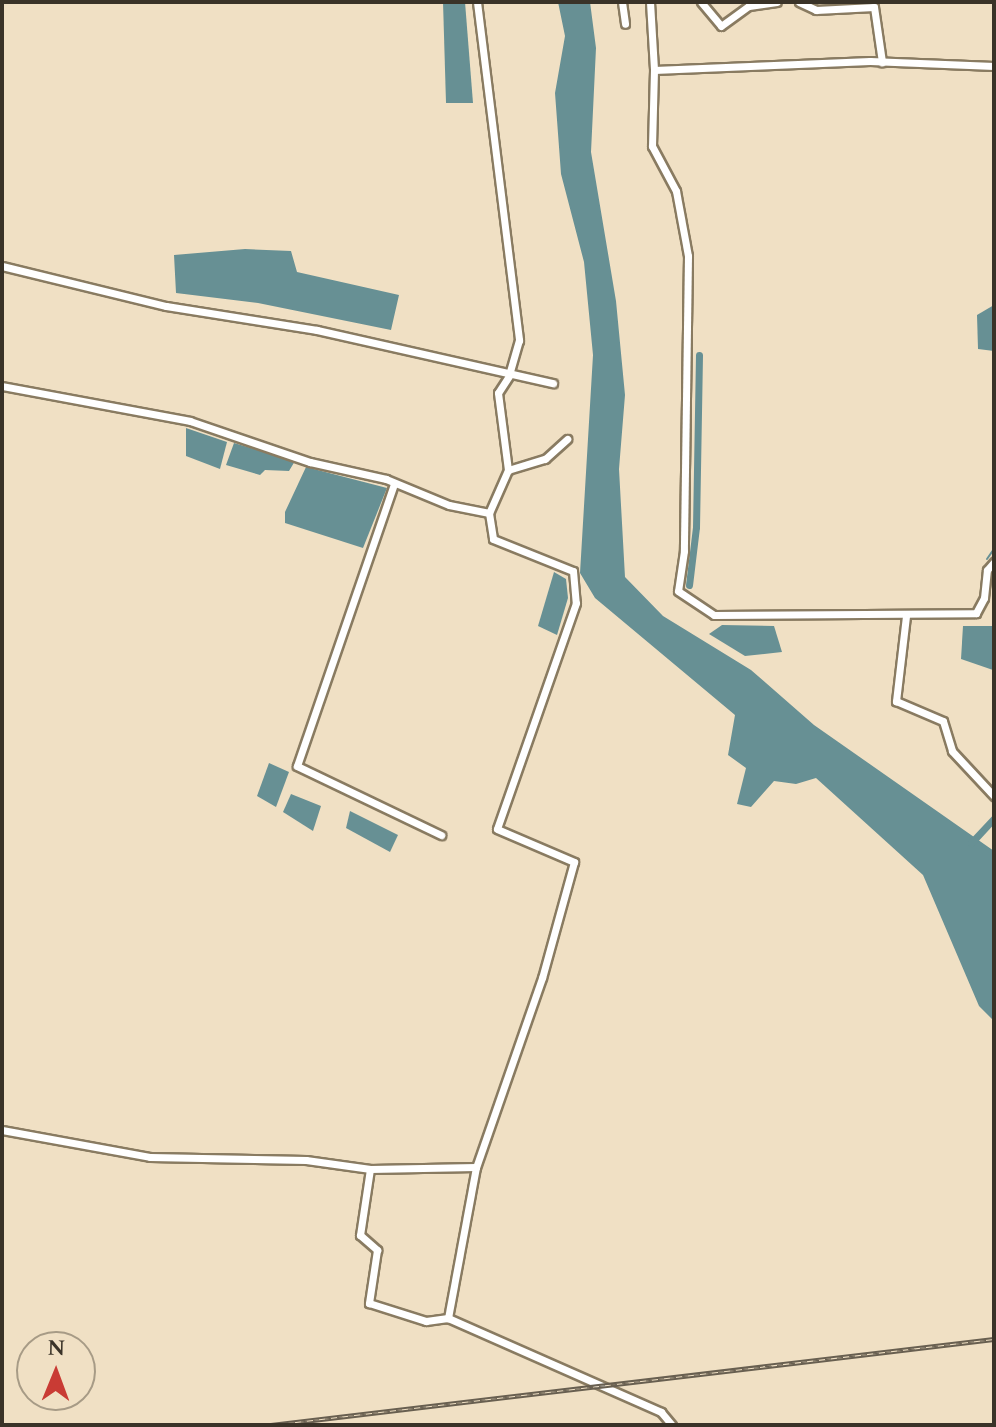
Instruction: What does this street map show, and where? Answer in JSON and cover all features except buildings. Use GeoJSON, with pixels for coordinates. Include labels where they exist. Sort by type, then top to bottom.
{"type":"FeatureCollection","features":[{"type":"Feature","properties":{"kind":"street"},"geometry":{"type":"LineString","coordinates":[[448,1318],[476,1167],[542,978],[574,862],[497,829],[576,603],[573,571],[493,539],[489,513],[508,470],[498,393],[509,376],[519,340],[477,2]]}},
{"type":"Feature","properties":{"kind":"street"},"geometry":{"type":"LineString","coordinates":[[622,2],[625,24]]}},
{"type":"Feature","properties":{"kind":"street"},"geometry":{"type":"LineString","coordinates":[[650,2],[654,70],[652,146],[676,191],[688,256],[684,551],[678,591],[714,615],[906,616],[976,613],[994,562]]}},
{"type":"Feature","properties":{"kind":"street"},"geometry":{"type":"LineString","coordinates":[[701,2],[721,26],[749,6],[777,2]]}},
{"type":"Feature","properties":{"kind":"street"},"geometry":{"type":"LineString","coordinates":[[799,2],[816,10],[874,7],[882,62]]}},
{"type":"Feature","properties":{"kind":"street"},"geometry":{"type":"LineString","coordinates":[[654,70],[882,62],[994,66]]}},
{"type":"Feature","properties":{"kind":"street"},"geometry":{"type":"LineString","coordinates":[[2,266],[166,306],[382,344],[509,376],[553,383]]}},
{"type":"Feature","properties":{"kind":"street"},"geometry":{"type":"LineString","coordinates":[[2,386],[190,421],[394,484],[449,505],[489,513]]}},
{"type":"Feature","properties":{"kind":"street"},"geometry":{"type":"LineString","coordinates":[[508,470],[545,459],[567,439]]}},
{"type":"Feature","properties":{"kind":"street"},"geometry":{"type":"LineString","coordinates":[[394,484],[297,766],[441,835]]}},
{"type":"Feature","properties":{"kind":"street"},"geometry":{"type":"LineString","coordinates":[[906,616],[896,701],[943,721],[952,751],[994,796]]}},
{"type":"Feature","properties":{"kind":"street"},"geometry":{"type":"LineString","coordinates":[[2,1130],[150,1157],[306,1160],[370,1169],[476,1167]]}},
{"type":"Feature","properties":{"kind":"street"},"geometry":{"type":"LineString","coordinates":[[370,1169],[360,1235],[377,1250],[369,1303],[426,1321],[448,1318],[661,1412],[672,1425]]}},
{"type":"Feature","properties":{"kind":"water"},"geometry":{"type":"Polygon","coordinates":[[[443,2],[465,2],[473,103],[446,103],[443,2]]]}},
{"type":"Feature","properties":{"kind":"water"},"geometry":{"type":"Polygon","coordinates":[[[558,2],[590,2],[596,48],[591,152],[616,301],[625,395],[619,469],[625,577],[663,616],[751,670],[814,725],[994,851],[994,1021],[979,1006],[923,875],[816,778],[796,784],[774,781],[751,807],[737,804],[746,768],[728,755],[735,715],[595,598],[580,573],[593,355],[584,262],[561,174],[555,93],[565,36],[558,2]]]}},
{"type":"Feature","properties":{"kind":"water"},"geometry":{"type":"Polygon","coordinates":[[[245,249],[291,251],[297,272],[399,295],[391,330],[258,303],[176,293],[174,255],[245,249]]]}},
{"type":"Feature","properties":{"kind":"water"},"geometry":{"type":"Polygon","coordinates":[[[994,305],[994,351],[978,349],[977,315],[994,305]]]}},
{"type":"Feature","properties":{"kind":"water"},"geometry":{"type":"Polygon","coordinates":[[[186,428],[227,442],[220,469],[186,456],[186,428]]]}},
{"type":"Feature","properties":{"kind":"water"},"geometry":{"type":"Polygon","coordinates":[[[234,443],[295,461],[289,471],[265,470],[260,475],[226,465],[234,443]]]}},
{"type":"Feature","properties":{"kind":"water"},"geometry":{"type":"Polygon","coordinates":[[[306,467],[387,488],[363,548],[285,523],[285,512],[306,467]]]}},
{"type":"Feature","properties":{"kind":"water"},"geometry":{"type":"Polygon","coordinates":[[[554,572],[566,579],[568,598],[557,635],[538,626],[554,572]]]}},
{"type":"Feature","properties":{"kind":"water"},"geometry":{"type":"Polygon","coordinates":[[[722,625],[774,626],[782,652],[745,656],[709,634],[722,625]]]}},
{"type":"Feature","properties":{"kind":"water"},"geometry":{"type":"Polygon","coordinates":[[[963,626],[994,626],[993,670],[961,659],[963,626]]]}},
{"type":"Feature","properties":{"kind":"water"},"geometry":{"type":"Polygon","coordinates":[[[269,763],[289,772],[276,807],[257,796],[269,763]]]}},
{"type":"Feature","properties":{"kind":"water"},"geometry":{"type":"Polygon","coordinates":[[[291,794],[321,806],[313,831],[283,812],[291,794]]]}},
{"type":"Feature","properties":{"kind":"water"},"geometry":{"type":"Polygon","coordinates":[[[350,811],[398,835],[390,852],[346,828],[350,811]]]}},
{"type":"Feature","properties":{"kind":"waterway"},"geometry":{"type":"LineString","coordinates":[[689,585],[696,527],[699,355]]}},
{"type":"Feature","properties":{"kind":"waterway"},"geometry":{"type":"LineString","coordinates":[[987,559],[994,549]]}},
{"type":"Feature","properties":{"kind":"waterway"},"geometry":{"type":"LineString","coordinates":[[971,843],[994,818]]}},
{"type":"Feature","properties":{"kind":"railway"},"geometry":{"type":"LineString","coordinates":[[271,1425],[994,1339]]}}]}
